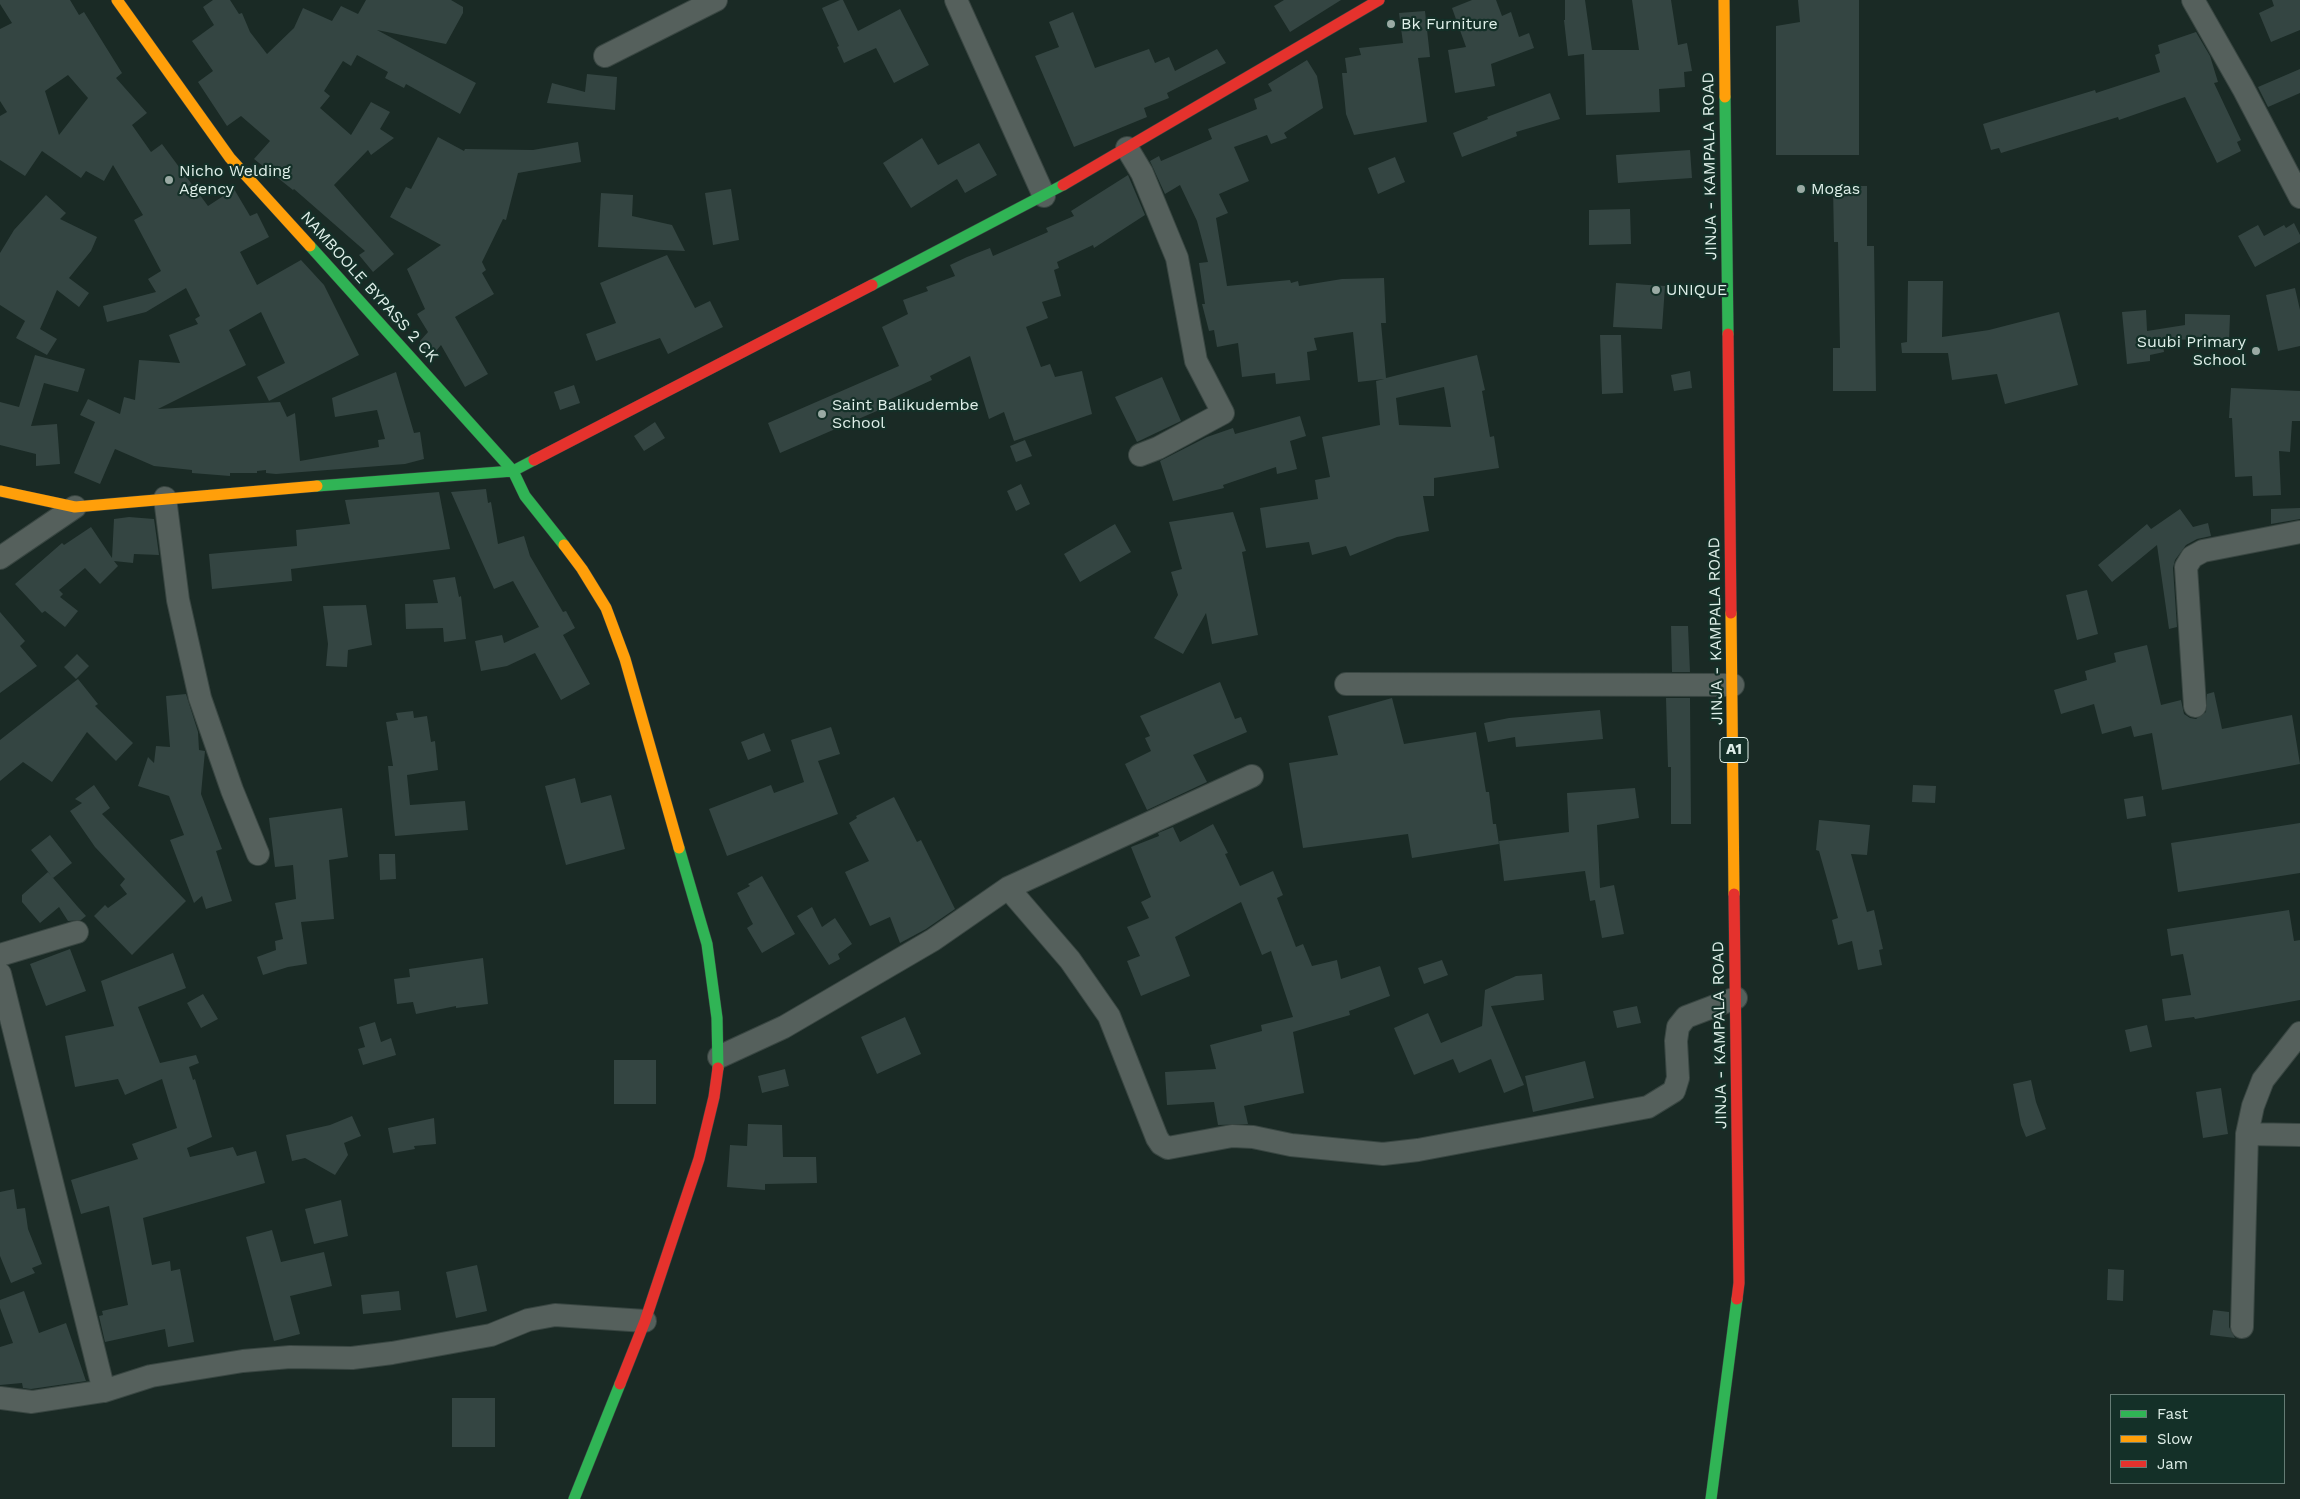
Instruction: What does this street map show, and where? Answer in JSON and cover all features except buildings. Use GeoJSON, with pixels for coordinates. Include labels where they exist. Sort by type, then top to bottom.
{"type":"FeatureCollection","features":[{"type":"Feature","properties":{"kind":"main road","name":"NAMBOOLE BYPASS 2 CK"},"geometry":{"type":"LineString","coordinates":[[117,0],[230,158],[513,471],[525,496],[582,569],[606,608],[625,659],[707,944],[717,1018],[719,1057],[714,1096],[700,1159],[645,1321],[574,1499]]}},
{"type":"Feature","properties":{"kind":"main road"},"geometry":{"type":"LineString","coordinates":[[0,491],[76,507],[165,498],[513,471],[1044,196],[1378,0]]}},
{"type":"Feature","properties":{"kind":"main road","name":"JINJA - KAMPALA ROAD"},"geometry":{"type":"LineString","coordinates":[[1711,1499],[1739,1283],[1724,0]]}},
{"type":"Feature","properties":{"kind":"street"},"geometry":{"type":"LineString","coordinates":[[605,56],[716,0]]}},
{"type":"Feature","properties":{"kind":"street"},"geometry":{"type":"LineString","coordinates":[[956,0],[1044,196]]}},
{"type":"Feature","properties":{"kind":"street"},"geometry":{"type":"LineString","coordinates":[[2193,0],[2243,88],[2300,197]]}},
{"type":"Feature","properties":{"kind":"street"},"geometry":{"type":"LineString","coordinates":[[1127,148],[1142,173],[1174,250],[1196,361],[1223,413],[1158,448],[1140,455]]}},
{"type":"Feature","properties":{"kind":"street"},"geometry":{"type":"LineString","coordinates":[[165,498],[178,600],[200,698],[232,790],[258,854]]}},
{"type":"Feature","properties":{"kind":"street"},"geometry":{"type":"LineString","coordinates":[[0,558],[76,507]]}},
{"type":"Feature","properties":{"kind":"street"},"geometry":{"type":"LineString","coordinates":[[2195,706],[2186,567],[2192,557],[2204,551],[2300,532]]}},
{"type":"Feature","properties":{"kind":"street"},"geometry":{"type":"LineString","coordinates":[[1346,684],[1733,685]]}},
{"type":"Feature","properties":{"kind":"street"},"geometry":{"type":"LineString","coordinates":[[719,1057],[784,1027],[933,940],[1008,888],[1252,776]]}},
{"type":"Feature","properties":{"kind":"street"},"geometry":{"type":"LineString","coordinates":[[1008,888],[1070,960],[1109,1016],[1156,1138],[1168,1148],[1232,1136],[1253,1137],[1291,1145],[1383,1154],[1427,1149],[1648,1107],[1674,1091],[1678,1078],[1678,1027],[1686,1017],[1736,998]]}},
{"type":"Feature","properties":{"kind":"street"},"geometry":{"type":"LineString","coordinates":[[0,954],[78,932]]}},
{"type":"Feature","properties":{"kind":"street"},"geometry":{"type":"LineString","coordinates":[[0,974],[104,1391]]}},
{"type":"Feature","properties":{"kind":"street"},"geometry":{"type":"LineString","coordinates":[[2242,1328],[2247,1134],[2253,1106],[2263,1080],[2300,1032]]}},
{"type":"Feature","properties":{"kind":"street"},"geometry":{"type":"LineString","coordinates":[[2247,1134],[2300,1135]]}},
{"type":"Feature","properties":{"kind":"street"},"geometry":{"type":"LineString","coordinates":[[0,1398],[32,1402],[104,1391],[151,1376],[243,1361],[290,1357],[352,1358],[392,1353],[491,1335],[528,1320],[555,1314],[645,1321]]}},
{"type":"Feature","properties":{"kind":"traffic: fast"},"geometry":{"type":"LineString","coordinates":[[1725,97],[1728,334]]}},
{"type":"Feature","properties":{"kind":"traffic: fast"},"geometry":{"type":"LineString","coordinates":[[872,285],[1063,185]]}},
{"type":"Feature","properties":{"kind":"traffic: fast"},"geometry":{"type":"LineString","coordinates":[[310,246],[513,471],[525,496],[564,545]]}},
{"type":"Feature","properties":{"kind":"traffic: fast"},"geometry":{"type":"LineString","coordinates":[[317,486],[513,471],[534,460]]}},
{"type":"Feature","properties":{"kind":"traffic: fast"},"geometry":{"type":"LineString","coordinates":[[679,848],[707,944],[717,1018],[718,1068]]}},
{"type":"Feature","properties":{"kind":"traffic: fast"},"geometry":{"type":"LineString","coordinates":[[1711,1499],[1737,1299]]}},
{"type":"Feature","properties":{"kind":"traffic: fast"},"geometry":{"type":"LineString","coordinates":[[574,1499],[620,1384]]}},
{"type":"Feature","properties":{"kind":"traffic: slow"},"geometry":{"type":"LineString","coordinates":[[117,0],[230,158],[310,246]]}},
{"type":"Feature","properties":{"kind":"traffic: slow"},"geometry":{"type":"LineString","coordinates":[[1724,0],[1725,97]]}},
{"type":"Feature","properties":{"kind":"traffic: slow"},"geometry":{"type":"LineString","coordinates":[[0,491],[75,507],[317,486]]}},
{"type":"Feature","properties":{"kind":"traffic: slow"},"geometry":{"type":"LineString","coordinates":[[564,545],[582,569],[606,608],[625,659],[679,848]]}},
{"type":"Feature","properties":{"kind":"traffic: slow"},"geometry":{"type":"LineString","coordinates":[[1731,613],[1734,894]]}},
{"type":"Feature","properties":{"kind":"traffic: jam"},"geometry":{"type":"LineString","coordinates":[[1063,185],[1379,0]]}},
{"type":"Feature","properties":{"kind":"traffic: jam"},"geometry":{"type":"LineString","coordinates":[[534,460],[872,285]]}},
{"type":"Feature","properties":{"kind":"traffic: jam"},"geometry":{"type":"LineString","coordinates":[[1728,334],[1731,613]]}},
{"type":"Feature","properties":{"kind":"traffic: jam"},"geometry":{"type":"LineString","coordinates":[[1734,894],[1739,1283],[1737,1299]]}},
{"type":"Feature","properties":{"kind":"traffic: jam"},"geometry":{"type":"LineString","coordinates":[[620,1384],[645,1321],[699,1159],[714,1097],[718,1068]]}},
{"type":"Feature","properties":{"kind":"place","name":"Bk Furniture"},"geometry":{"type":"Point","coordinates":[1391,24]}},
{"type":"Feature","properties":{"kind":"place","name":"Nicho Welding Agency"},"geometry":{"type":"Point","coordinates":[169,180]}},
{"type":"Feature","properties":{"kind":"place","name":"Mogas"},"geometry":{"type":"Point","coordinates":[1801,189]}},
{"type":"Feature","properties":{"kind":"place","name":"UNIQUE"},"geometry":{"type":"Point","coordinates":[1656,290]}},
{"type":"Feature","properties":{"kind":"place","name":"Suubi Primary School"},"geometry":{"type":"Point","coordinates":[2256,351]}},
{"type":"Feature","properties":{"kind":"place","name":"Saint Balikudembe School"},"geometry":{"type":"Point","coordinates":[822,414]}}]}
